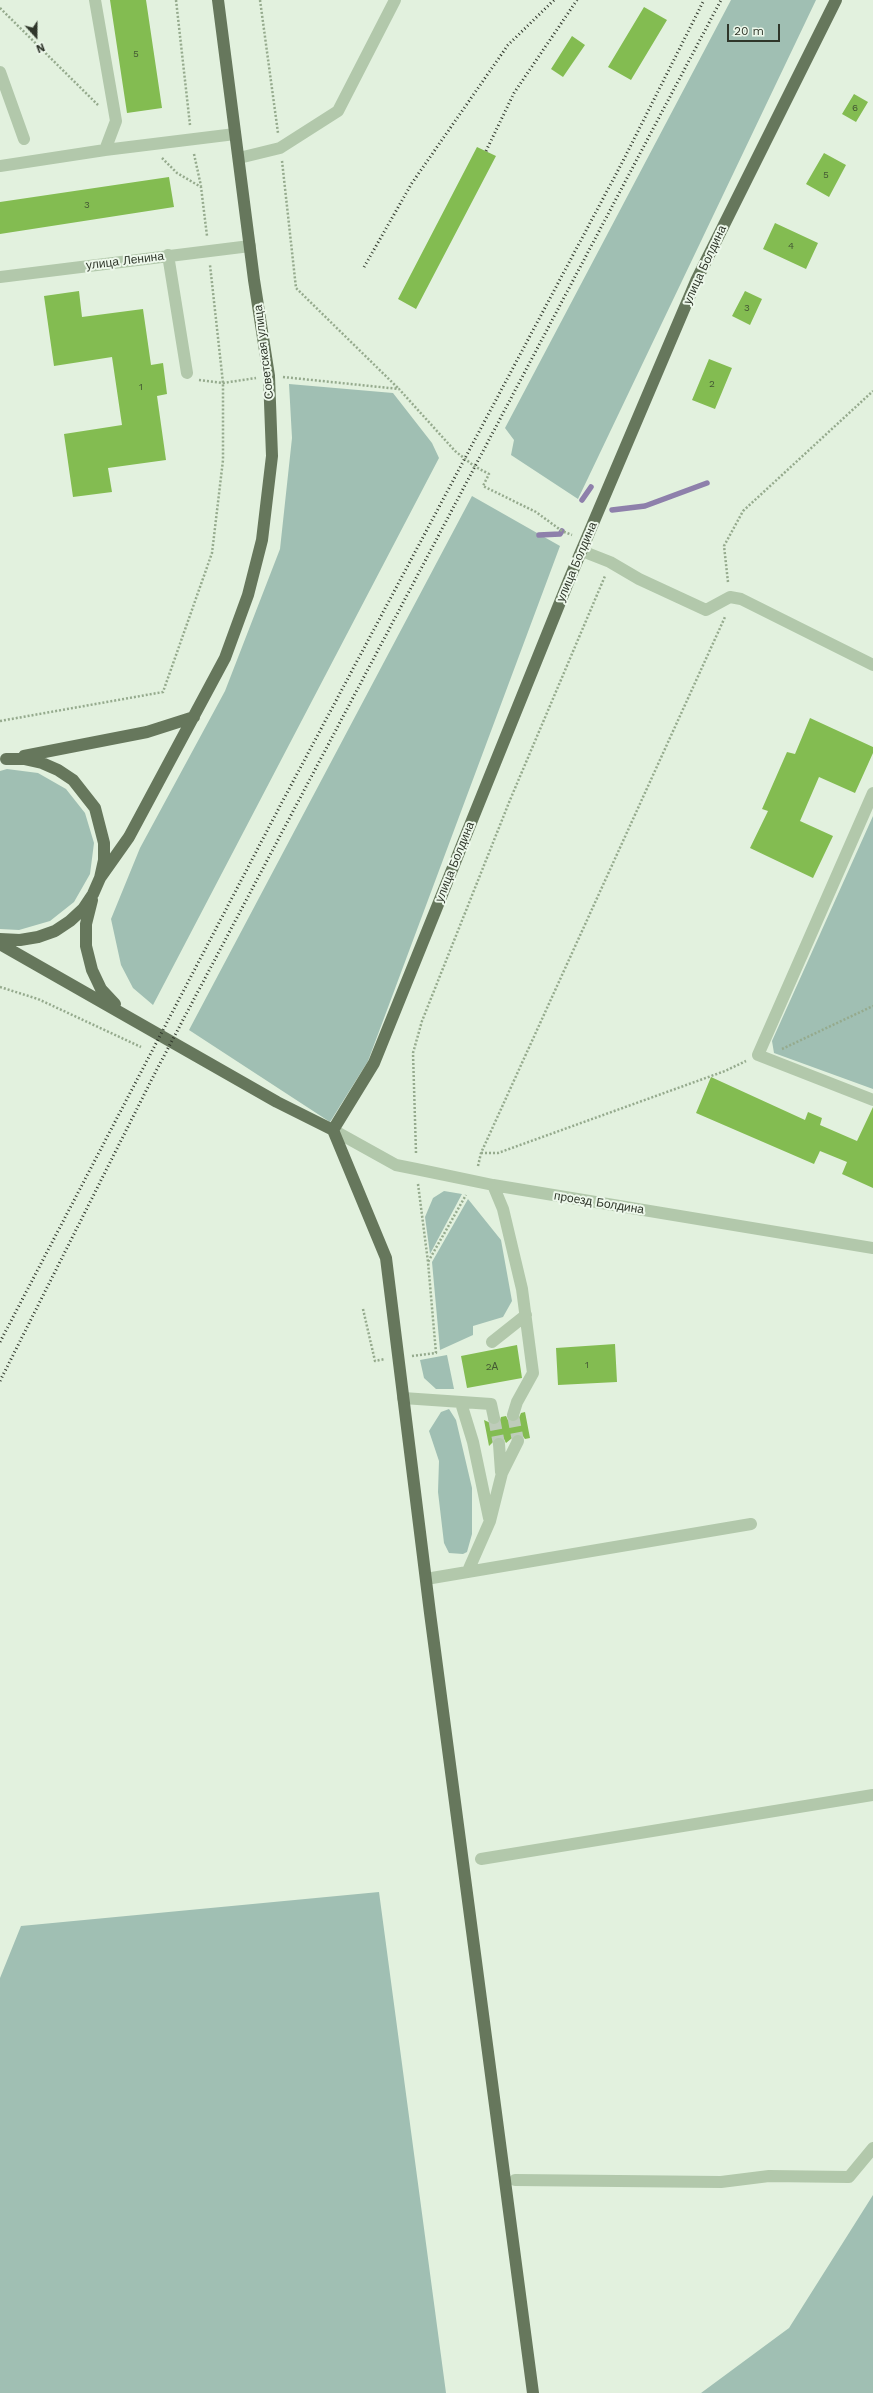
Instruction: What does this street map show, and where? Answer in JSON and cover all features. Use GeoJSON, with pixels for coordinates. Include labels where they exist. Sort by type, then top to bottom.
{"type":"FeatureCollection","features":[{"type":"Feature","properties":{"kind":"main road","name":"Советская улица"},"geometry":{"type":"LineString","coordinates":[[100,878],[129,837],[225,658],[248,595],[262,540],[272,456],[269,376],[250,246],[218,0]]}},
{"type":"Feature","properties":{"kind":"main road","name":"улица Болдина"},"geometry":{"type":"LineString","coordinates":[[333,1130],[374,1063],[584,546],[696,281],[836,0]]}},
{"type":"Feature","properties":{"kind":"main road"},"geometry":{"type":"LineString","coordinates":[[3,759],[51,752],[147,732],[194,717]]}},
{"type":"Feature","properties":{"kind":"main road"},"geometry":{"type":"LineString","coordinates":[[0,940],[20,940],[55,931],[70,921],[83,909],[93,894],[100,878],[104,842],[97,814],[85,793],[73,780],[58,770],[24,759],[3,759]]}},
{"type":"Feature","properties":{"kind":"main road"},"geometry":{"type":"LineString","coordinates":[[93,894],[86,924],[86,946],[92,970],[101,989],[126,1015]]}},
{"type":"Feature","properties":{"kind":"main road"},"geometry":{"type":"LineString","coordinates":[[0,944],[277,1102],[333,1130],[386,1258],[426,1579],[533,2393]]}},
{"type":"Feature","properties":{"kind":"street"},"geometry":{"type":"LineString","coordinates":[[95,0],[116,121],[105,150]]}},
{"type":"Feature","properties":{"kind":"street"},"geometry":{"type":"LineString","coordinates":[[239,158],[280,148],[338,111],[395,0]]}},
{"type":"Feature","properties":{"kind":"street"},"geometry":{"type":"LineString","coordinates":[[0,72],[24,139]]}},
{"type":"Feature","properties":{"kind":"street"},"geometry":{"type":"LineString","coordinates":[[0,166],[105,150],[235,134]]}},
{"type":"Feature","properties":{"kind":"street","name":"улица Ленина"},"geometry":{"type":"LineString","coordinates":[[0,277],[250,246]]}},
{"type":"Feature","properties":{"kind":"street"},"geometry":{"type":"LineString","coordinates":[[168,255],[189,376]]}},
{"type":"Feature","properties":{"kind":"street"},"geometry":{"type":"LineString","coordinates":[[584,546],[639,579],[706,610],[730,597],[740,599],[873,665]]}},
{"type":"Feature","properties":{"kind":"street"},"geometry":{"type":"LineString","coordinates":[[873,794],[758,1055],[873,1100]]}},
{"type":"Feature","properties":{"kind":"street","name":"проезд Болдина"},"geometry":{"type":"LineString","coordinates":[[333,1130],[396,1165],[474,1182],[873,1248]]}},
{"type":"Feature","properties":{"kind":"street"},"geometry":{"type":"LineString","coordinates":[[493,1185],[503,1209],[526,1315],[534,1373],[517,1402],[513,1415]]}},
{"type":"Feature","properties":{"kind":"street"},"geometry":{"type":"LineString","coordinates":[[492,1342],[526,1315]]}},
{"type":"Feature","properties":{"kind":"street"},"geometry":{"type":"LineString","coordinates":[[403,1398],[491,1404],[494,1418]]}},
{"type":"Feature","properties":{"kind":"street"},"geometry":{"type":"LineString","coordinates":[[461,1403],[473,1442],[490,1521]]}},
{"type":"Feature","properties":{"kind":"street"},"geometry":{"type":"LineString","coordinates":[[468,1571],[490,1521],[502,1474],[518,1441]]}},
{"type":"Feature","properties":{"kind":"street"},"geometry":{"type":"LineString","coordinates":[[499,1444],[502,1474]]}},
{"type":"Feature","properties":{"kind":"street"},"geometry":{"type":"LineString","coordinates":[[426,1579],[751,1524]]}},
{"type":"Feature","properties":{"kind":"street"},"geometry":{"type":"LineString","coordinates":[[481,1859],[873,1795]]}},
{"type":"Feature","properties":{"kind":"street"},"geometry":{"type":"LineString","coordinates":[[515,2180],[721,2182],[770,2176],[849,2177],[873,2148]]}},
{"type":"Feature","properties":{"kind":"path"},"geometry":{"type":"LineString","coordinates":[[0,721],[163,692],[212,553],[223,460],[223,383],[209,250],[201,186],[192,139],[176,0]]}},
{"type":"Feature","properties":{"kind":"path"},"geometry":{"type":"LineString","coordinates":[[260,0],[280,148],[296,288],[399,389],[455,452],[474,466],[489,474],[483,486],[536,512],[584,546]]}},
{"type":"Feature","properties":{"kind":"path"},"geometry":{"type":"LineString","coordinates":[[0,8],[116,121]]}},
{"type":"Feature","properties":{"kind":"path"},"geometry":{"type":"LineString","coordinates":[[149,145],[177,173],[201,186]]}},
{"type":"Feature","properties":{"kind":"path"},"geometry":{"type":"LineString","coordinates":[[189,376],[223,383],[269,376],[399,389]]}},
{"type":"Feature","properties":{"kind":"path"},"geometry":{"type":"LineString","coordinates":[[428,1262],[474,1182],[481,1153],[721,628],[730,597],[724,546],[743,511],[873,391]]}},
{"type":"Feature","properties":{"kind":"path"},"geometry":{"type":"LineString","coordinates":[[436,1353],[428,1262],[416,1169],[413,1053],[422,1021],[510,800],[610,562]]}},
{"type":"Feature","properties":{"kind":"path"},"geometry":{"type":"LineString","coordinates":[[0,987],[38,999],[141,1047]]}},
{"type":"Feature","properties":{"kind":"path"},"geometry":{"type":"LineString","coordinates":[[481,1153],[498,1153],[725,1071],[758,1055],[774,1053],[873,1006]]}},
{"type":"Feature","properties":{"kind":"green space"},"geometry":{"type":"Polygon","coordinates":[[[731,0],[816,0],[578,499],[511,455],[514,440],[505,428],[731,0]]]}},
{"type":"Feature","properties":{"kind":"green space"},"geometry":{"type":"Polygon","coordinates":[[[289,384],[393,393],[432,443],[439,458],[153,1005],[133,988],[121,965],[111,919],[140,848],[225,691],[280,549],[292,438],[289,384]]]}},
{"type":"Feature","properties":{"kind":"green space"},"geometry":{"type":"Polygon","coordinates":[[[472,496],[560,546],[368,1061],[330,1122],[189,1030],[472,496]]]}},
{"type":"Feature","properties":{"kind":"green space"},"geometry":{"type":"Polygon","coordinates":[[[7,769],[38,773],[66,789],[85,813],[94,843],[90,874],[74,902],[50,921],[19,930],[0,929],[0,771],[7,769]]]}},
{"type":"Feature","properties":{"kind":"green space"},"geometry":{"type":"Polygon","coordinates":[[[873,816],[873,1089],[774,1053],[772,1041],[873,816]]]}},
{"type":"Feature","properties":{"kind":"green space"},"geometry":{"type":"Polygon","coordinates":[[[444,1191],[462,1194],[430,1254],[425,1217],[433,1198],[444,1191]]]}},
{"type":"Feature","properties":{"kind":"green space"},"geometry":{"type":"Polygon","coordinates":[[[468,1199],[501,1240],[512,1301],[503,1317],[473,1326],[473,1335],[440,1350],[432,1262],[468,1199]]]}},
{"type":"Feature","properties":{"kind":"green space"},"geometry":{"type":"Polygon","coordinates":[[[447,1355],[454,1389],[436,1389],[424,1378],[420,1360],[447,1355]]]}},
{"type":"Feature","properties":{"kind":"green space"},"geometry":{"type":"Polygon","coordinates":[[[449,1409],[456,1420],[472,1488],[472,1534],[467,1552],[463,1554],[449,1553],[444,1543],[438,1492],[439,1461],[429,1431],[441,1412],[449,1409]]]}},
{"type":"Feature","properties":{"kind":"green space"},"geometry":{"type":"Polygon","coordinates":[[[379,1892],[446,2393],[0,2393],[0,1978],[21,1926],[379,1892]]]}},
{"type":"Feature","properties":{"kind":"green space"},"geometry":{"type":"Polygon","coordinates":[[[873,2195],[873,2393],[701,2393],[789,2328],[873,2195]]]}},
{"type":"Feature","properties":{"kind":"building"},"geometry":{"type":"Polygon","coordinates":[[[110,0],[146,0],[162,108],[127,113],[110,0]]]}},
{"type":"Feature","properties":{"kind":"building"},"geometry":{"type":"Polygon","coordinates":[[[644,7],[667,20],[631,80],[608,67],[644,7]]]}},
{"type":"Feature","properties":{"kind":"building"},"geometry":{"type":"Polygon","coordinates":[[[572,36],[585,45],[563,77],[551,69],[572,36]]]}},
{"type":"Feature","properties":{"kind":"building"},"geometry":{"type":"Polygon","coordinates":[[[854,94],[868,102],[856,122],[842,114],[854,94]]]}},
{"type":"Feature","properties":{"kind":"building"},"geometry":{"type":"Polygon","coordinates":[[[477,147],[496,156],[416,309],[398,299],[477,147]]]}},
{"type":"Feature","properties":{"kind":"building"},"geometry":{"type":"Polygon","coordinates":[[[824,153],[846,165],[829,197],[806,184],[824,153]]]}},
{"type":"Feature","properties":{"kind":"building"},"geometry":{"type":"Polygon","coordinates":[[[169,177],[174,207],[0,234],[0,202],[169,177]]]}},
{"type":"Feature","properties":{"kind":"building"},"geometry":{"type":"Polygon","coordinates":[[[775,223],[818,243],[806,269],[763,249],[775,223]]]}},
{"type":"Feature","properties":{"kind":"building"},"geometry":{"type":"Polygon","coordinates":[[[79,291],[82,317],[143,309],[151,365],[163,363],[167,394],[157,396],[166,460],[108,468],[112,492],[73,497],[64,434],[122,425],[112,357],[54,366],[44,296],[79,291]]]}},
{"type":"Feature","properties":{"kind":"building"},"geometry":{"type":"Polygon","coordinates":[[[745,291],[762,299],[750,325],[732,316],[745,291]]]}},
{"type":"Feature","properties":{"kind":"building"},"geometry":{"type":"Polygon","coordinates":[[[709,359],[732,368],[715,409],[692,400],[709,359]]]}},
{"type":"Feature","properties":{"kind":"building"},"geometry":{"type":"Polygon","coordinates":[[[810,718],[873,747],[873,753],[855,793],[819,777],[800,821],[833,836],[813,878],[750,848],[768,811],[762,809],[787,752],[795,754],[810,718]]]}},
{"type":"Feature","properties":{"kind":"building"},"geometry":{"type":"Polygon","coordinates":[[[711,1077],[805,1120],[808,1112],[822,1118],[820,1125],[857,1141],[873,1107],[873,1188],[842,1174],[847,1162],[820,1151],[814,1164],[696,1113],[711,1077]]]}},
{"type":"Feature","properties":{"kind":"building"},"geometry":{"type":"Polygon","coordinates":[[[615,1344],[617,1382],[558,1385],[556,1348],[615,1344]]]}},
{"type":"Feature","properties":{"kind":"building"},"geometry":{"type":"Polygon","coordinates":[[[517,1345],[522,1378],[467,1388],[461,1356],[517,1345]]]}},
{"type":"Feature","properties":{"kind":"building"},"geometry":{"type":"Polygon","coordinates":[[[525,1412],[530,1438],[525,1439],[522,1435],[517,1434],[506,1443],[503,1437],[498,1437],[489,1446],[484,1420],[495,1425],[499,1423],[501,1417],[506,1416],[508,1420],[514,1422],[518,1420],[521,1413],[525,1412]]]}},
{"type":"Feature","properties":{"kind":"waterway"},"geometry":{"type":"LineString","coordinates":[[612,510],[645,506],[707,483]]}},
{"type":"Feature","properties":{"kind":"waterway"},"geometry":{"type":"LineString","coordinates":[[582,500],[591,487]]}},
{"type":"Feature","properties":{"kind":"waterway"},"geometry":{"type":"LineString","coordinates":[[539,535],[560,534],[562,531]]}},
{"type":"Feature","properties":{"kind":"tunnel"},"geometry":{"type":"LineString","coordinates":[[513,1415],[518,1441]]}},
{"type":"Feature","properties":{"kind":"tunnel"},"geometry":{"type":"LineString","coordinates":[[494,1418],[499,1444]]}},
{"type":"Feature","properties":{"kind":"railway"},"geometry":{"type":"LineString","coordinates":[[364,267],[412,183],[508,45],[554,0]]}},
{"type":"Feature","properties":{"kind":"railway"},"geometry":{"type":"LineString","coordinates":[[486,151],[514,93],[577,0]]}},
{"type":"Feature","properties":{"kind":"railway"},"geometry":{"type":"LineString","coordinates":[[0,1342],[280,806],[623,161],[704,0]]}},
{"type":"Feature","properties":{"kind":"railway"},"geometry":{"type":"LineString","coordinates":[[0,1381],[155,1073],[721,0]]}}]}
